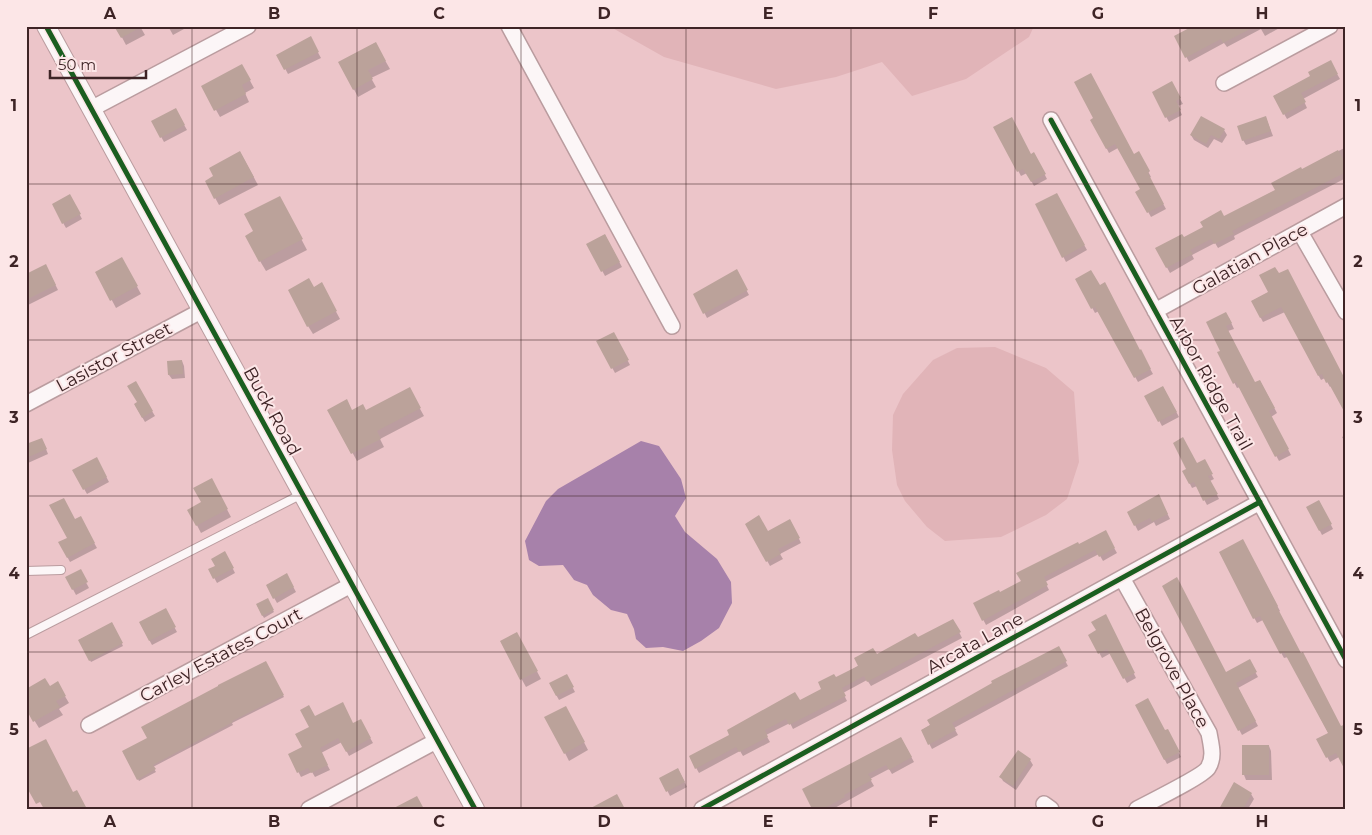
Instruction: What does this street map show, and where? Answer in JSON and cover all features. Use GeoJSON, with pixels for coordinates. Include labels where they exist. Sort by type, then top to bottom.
{"type":"FeatureCollection","features":[{"type":"Feature","properties":{"kind":"street","name":"Buck Road"},"geometry":{"type":"LineString","coordinates":[[46,26],[475,809]]}},
{"type":"Feature","properties":{"kind":"street"},"geometry":{"type":"LineString","coordinates":[[91,109],[248,26]]}},
{"type":"Feature","properties":{"kind":"street"},"geometry":{"type":"LineString","coordinates":[[509,26],[672,326]]}},
{"type":"Feature","properties":{"kind":"street"},"geometry":{"type":"LineString","coordinates":[[1224,83],[1330,26]]}},
{"type":"Feature","properties":{"kind":"street","name":"Arbor Ridge Trail"},"geometry":{"type":"LineString","coordinates":[[1051,120],[1346,660]]}},
{"type":"Feature","properties":{"kind":"street","name":"Galatian Place"},"geometry":{"type":"LineString","coordinates":[[1155,311],[1346,206]]}},
{"type":"Feature","properties":{"kind":"street"},"geometry":{"type":"LineString","coordinates":[[1300,232],[1346,312]]}},
{"type":"Feature","properties":{"kind":"street","name":"Lasistor Street"},"geometry":{"type":"LineString","coordinates":[[26,404],[201,311]]}},
{"type":"Feature","properties":{"kind":"street","name":"Arcata Lane"},"geometry":{"type":"LineString","coordinates":[[702,809],[1260,502]]}},
{"type":"Feature","properties":{"kind":"street","name":"Belgrove Place"},"geometry":{"type":"LineString","coordinates":[[1122,578],[1209,734],[1213,752],[1208,768],[1137,809]]}},
{"type":"Feature","properties":{"kind":"street","name":"Carley Estates Court"},"geometry":{"type":"LineString","coordinates":[[89,725],[353,584]]}},
{"type":"Feature","properties":{"kind":"street"},"geometry":{"type":"LineString","coordinates":[[310,809],[438,740]]}},
{"type":"Feature","properties":{"kind":"lane"},"geometry":{"type":"LineString","coordinates":[[26,635],[302,494]]}},
{"type":"Feature","properties":{"kind":"lane"},"geometry":{"type":"LineString","coordinates":[[26,571],[61,570]]}},
{"type":"Feature","properties":{"kind":"shaded area"},"geometry":{"type":"Polygon","coordinates":[[[609,26],[1034,26],[1029,37],[966,79],[912,96],[882,62],[836,77],[776,89],[664,57],[609,26]]]}},
{"type":"Feature","properties":{"kind":"shaded area"},"geometry":{"type":"Polygon","coordinates":[[[995,347],[1046,368],[1074,392],[1079,462],[1067,499],[1046,515],[1001,537],[945,541],[927,527],[905,501],[897,485],[892,450],[893,415],[903,394],[933,360],[957,348],[995,347]]]}},
{"type":"Feature","properties":{"kind":"shaded area"},"geometry":{"type":"Polygon","coordinates":[[[641,441],[659,446],[681,479],[686,498],[675,516],[685,532],[717,559],[731,582],[732,603],[719,628],[683,651],[663,647],[646,648],[636,639],[634,629],[627,614],[611,610],[593,595],[587,585],[574,580],[563,565],[539,566],[529,560],[525,541],[546,501],[558,489],[641,441]]]}},
{"type":"Feature","properties":{"kind":"building"},"geometry":{"type":"Polygon","coordinates":[[[114,26],[143,26],[121,38],[114,26]]]}},
{"type":"Feature","properties":{"kind":"building"},"geometry":{"type":"Polygon","coordinates":[[[1193,26],[1256,26],[1223,43],[1221,39],[1185,58],[1174,36],[1193,26]]]}},
{"type":"Feature","properties":{"kind":"building"},"geometry":{"type":"Polygon","coordinates":[[[311,36],[319,52],[284,70],[276,55],[311,36]]]}},
{"type":"Feature","properties":{"kind":"building"},"geometry":{"type":"Polygon","coordinates":[[[376,42],[386,61],[368,70],[373,79],[353,90],[338,62],[376,42]]]}},
{"type":"Feature","properties":{"kind":"building"},"geometry":{"type":"Polygon","coordinates":[[[1331,60],[1338,74],[1301,93],[1306,102],[1283,115],[1273,96],[1310,76],[1308,72],[1331,60]]]}},
{"type":"Feature","properties":{"kind":"building"},"geometry":{"type":"Polygon","coordinates":[[[242,64],[251,80],[242,85],[246,94],[214,111],[201,86],[242,64]]]}},
{"type":"Feature","properties":{"kind":"building"},"geometry":{"type":"Polygon","coordinates":[[[1091,73],[1134,154],[1139,151],[1164,204],[1147,213],[1135,192],[1140,189],[1115,144],[1106,149],[1090,120],[1093,118],[1074,82],[1091,73]]]}},
{"type":"Feature","properties":{"kind":"building"},"geometry":{"type":"Polygon","coordinates":[[[1172,81],[1181,98],[1176,101],[1181,110],[1165,118],[1152,92],[1172,81]]]}},
{"type":"Feature","properties":{"kind":"building"},"geometry":{"type":"Polygon","coordinates":[[[176,108],[185,125],[160,138],[151,121],[176,108]]]}},
{"type":"Feature","properties":{"kind":"building"},"geometry":{"type":"Polygon","coordinates":[[[1201,116],[1225,129],[1219,139],[1211,135],[1206,144],[1190,135],[1201,116]]]}},
{"type":"Feature","properties":{"kind":"building"},"geometry":{"type":"Polygon","coordinates":[[[1266,116],[1271,131],[1242,141],[1237,126],[1266,116]]]}},
{"type":"Feature","properties":{"kind":"building"},"geometry":{"type":"Polygon","coordinates":[[[1012,117],[1031,154],[1034,152],[1046,174],[1031,182],[1023,169],[1017,172],[993,127],[1012,117]]]}},
{"type":"Feature","properties":{"kind":"building"},"geometry":{"type":"Polygon","coordinates":[[[1338,150],[1346,164],[1346,172],[1232,231],[1234,234],[1214,244],[1211,239],[1190,250],[1193,254],[1166,268],[1155,248],[1182,234],[1184,237],[1203,227],[1200,222],[1221,210],[1224,216],[1275,190],[1271,183],[1338,150]]]}},
{"type":"Feature","properties":{"kind":"building"},"geometry":{"type":"Polygon","coordinates":[[[240,151],[254,177],[214,199],[205,181],[213,176],[209,168],[240,151]]]}},
{"type":"Feature","properties":{"kind":"building"},"geometry":{"type":"Polygon","coordinates":[[[1057,193],[1085,245],[1062,258],[1035,204],[1057,193]]]}},
{"type":"Feature","properties":{"kind":"building"},"geometry":{"type":"Polygon","coordinates":[[[70,194],[81,214],[62,224],[52,204],[70,194]]]}},
{"type":"Feature","properties":{"kind":"building"},"geometry":{"type":"Polygon","coordinates":[[[280,196],[303,239],[259,262],[245,236],[253,231],[244,214],[280,196]]]}},
{"type":"Feature","properties":{"kind":"building"},"geometry":{"type":"Polygon","coordinates":[[[605,234],[620,262],[601,272],[586,244],[605,234]]]}},
{"type":"Feature","properties":{"kind":"building"},"geometry":{"type":"Polygon","coordinates":[[[122,257],[138,286],[110,301],[95,272],[122,257]]]}},
{"type":"Feature","properties":{"kind":"building"},"geometry":{"type":"Polygon","coordinates":[[[46,264],[56,285],[26,300],[26,274],[46,264]]]}},
{"type":"Feature","properties":{"kind":"building"},"geometry":{"type":"Polygon","coordinates":[[[1275,267],[1279,273],[1288,269],[1346,381],[1346,415],[1328,382],[1326,383],[1322,374],[1318,376],[1281,307],[1260,318],[1251,301],[1268,292],[1259,275],[1275,267]]]}},
{"type":"Feature","properties":{"kind":"building"},"geometry":{"type":"Polygon","coordinates":[[[737,269],[748,290],[703,314],[693,294],[737,269]]]}},
{"type":"Feature","properties":{"kind":"building"},"geometry":{"type":"Polygon","coordinates":[[[1091,270],[1100,285],[1105,282],[1151,369],[1134,378],[1095,307],[1091,309],[1075,279],[1091,270]]]}},
{"type":"Feature","properties":{"kind":"building"},"geometry":{"type":"Polygon","coordinates":[[[309,278],[314,287],[322,282],[337,311],[307,327],[288,290],[309,278]]]}},
{"type":"Feature","properties":{"kind":"building"},"geometry":{"type":"Polygon","coordinates":[[[1226,312],[1232,323],[1226,326],[1255,382],[1260,380],[1275,408],[1269,411],[1289,449],[1275,457],[1236,382],[1233,384],[1217,352],[1220,351],[1206,322],[1226,312]]]}},
{"type":"Feature","properties":{"kind":"building"},"geometry":{"type":"Polygon","coordinates":[[[614,332],[629,360],[611,369],[596,341],[614,332]]]}},
{"type":"Feature","properties":{"kind":"building"},"geometry":{"type":"Polygon","coordinates":[[[182,360],[183,374],[168,375],[167,361],[182,360]]]}},
{"type":"Feature","properties":{"kind":"building"},"geometry":{"type":"Polygon","coordinates":[[[136,381],[153,411],[142,418],[134,404],[137,402],[127,386],[136,381]]]}},
{"type":"Feature","properties":{"kind":"building"},"geometry":{"type":"Polygon","coordinates":[[[1163,386],[1177,412],[1158,422],[1144,396],[1163,386]]]}},
{"type":"Feature","properties":{"kind":"building"},"geometry":{"type":"Polygon","coordinates":[[[410,387],[421,408],[377,431],[381,439],[351,454],[327,410],[347,399],[352,410],[363,404],[366,410],[410,387]]]}},
{"type":"Feature","properties":{"kind":"building"},"geometry":{"type":"Polygon","coordinates":[[[1183,437],[1197,463],[1205,459],[1213,474],[1208,476],[1218,494],[1203,501],[1194,482],[1189,484],[1182,471],[1186,469],[1173,443],[1183,437]]]}},
{"type":"Feature","properties":{"kind":"building"},"geometry":{"type":"Polygon","coordinates":[[[42,438],[47,449],[26,458],[26,444],[42,438]]]}},
{"type":"Feature","properties":{"kind":"building"},"geometry":{"type":"Polygon","coordinates":[[[97,457],[107,477],[83,490],[72,470],[97,457]]]}},
{"type":"Feature","properties":{"kind":"building"},"geometry":{"type":"Polygon","coordinates":[[[212,478],[228,509],[196,526],[187,510],[201,502],[193,488],[212,478]]]}},
{"type":"Feature","properties":{"kind":"building"},"geometry":{"type":"Polygon","coordinates":[[[1159,494],[1168,514],[1152,522],[1150,518],[1134,526],[1127,512],[1159,494]]]}},
{"type":"Feature","properties":{"kind":"building"},"geometry":{"type":"Polygon","coordinates":[[[64,498],[75,519],[81,516],[95,543],[67,558],[58,542],[67,538],[49,505],[64,498]]]}},
{"type":"Feature","properties":{"kind":"building"},"geometry":{"type":"Polygon","coordinates":[[[1319,500],[1332,524],[1319,531],[1306,507],[1319,500]]]}},
{"type":"Feature","properties":{"kind":"building"},"geometry":{"type":"Polygon","coordinates":[[[759,515],[768,531],[790,519],[800,538],[778,549],[781,554],[766,562],[745,524],[759,515]]]}},
{"type":"Feature","properties":{"kind":"building"},"geometry":{"type":"Polygon","coordinates":[[[1106,530],[1115,548],[1099,557],[1095,550],[1044,577],[1048,585],[982,621],[973,603],[1021,581],[1016,573],[1106,530]]]}},
{"type":"Feature","properties":{"kind":"building"},"geometry":{"type":"Polygon","coordinates":[[[1243,539],[1301,653],[1303,652],[1341,726],[1346,724],[1346,772],[1336,753],[1326,758],[1316,739],[1328,733],[1284,652],[1280,654],[1260,616],[1253,619],[1219,552],[1243,539]]]}},
{"type":"Feature","properties":{"kind":"building"},"geometry":{"type":"Polygon","coordinates":[[[225,551],[234,568],[213,579],[208,569],[215,566],[211,559],[225,551]]]}},
{"type":"Feature","properties":{"kind":"building"},"geometry":{"type":"Polygon","coordinates":[[[81,569],[88,582],[72,590],[65,577],[81,569]]]}},
{"type":"Feature","properties":{"kind":"building"},"geometry":{"type":"Polygon","coordinates":[[[287,573],[294,587],[273,599],[266,585],[287,573]]]}},
{"type":"Feature","properties":{"kind":"building"},"geometry":{"type":"Polygon","coordinates":[[[1177,577],[1226,672],[1250,659],[1257,672],[1236,683],[1256,721],[1238,731],[1162,586],[1177,577]]]}},
{"type":"Feature","properties":{"kind":"building"},"geometry":{"type":"Polygon","coordinates":[[[268,598],[274,610],[262,616],[256,604],[268,598]]]}},
{"type":"Feature","properties":{"kind":"building"},"geometry":{"type":"Polygon","coordinates":[[[166,608],[176,627],[149,641],[139,622],[166,608]]]}},
{"type":"Feature","properties":{"kind":"building"},"geometry":{"type":"Polygon","coordinates":[[[1106,614],[1135,673],[1123,679],[1107,649],[1098,654],[1088,635],[1096,630],[1091,622],[1106,614]]]}},
{"type":"Feature","properties":{"kind":"building"},"geometry":{"type":"Polygon","coordinates":[[[953,619],[961,632],[867,682],[864,676],[842,688],[846,696],[789,725],[786,719],[765,730],[768,737],[739,752],[736,747],[695,769],[689,756],[729,735],[727,730],[795,692],[800,700],[821,689],[818,682],[834,674],[836,677],[858,666],[854,658],[873,648],[877,654],[915,633],[918,637],[953,619]]]}},
{"type":"Feature","properties":{"kind":"building"},"geometry":{"type":"Polygon","coordinates":[[[112,622],[123,643],[89,661],[78,640],[112,622]]]}},
{"type":"Feature","properties":{"kind":"building"},"geometry":{"type":"Polygon","coordinates":[[[517,632],[538,671],[520,680],[500,641],[517,632]]]}},
{"type":"Feature","properties":{"kind":"building"},"geometry":{"type":"Polygon","coordinates":[[[1059,646],[1067,661],[952,723],[956,730],[928,745],[921,730],[930,725],[927,720],[992,683],[991,681],[1059,646]]]}},
{"type":"Feature","properties":{"kind":"building"},"geometry":{"type":"Polygon","coordinates":[[[266,661],[284,695],[232,721],[153,765],[156,769],[137,780],[122,751],[147,738],[141,727],[266,661]]]}},
{"type":"Feature","properties":{"kind":"building"},"geometry":{"type":"Polygon","coordinates":[[[567,674],[574,687],[556,696],[549,683],[567,674]]]}},
{"type":"Feature","properties":{"kind":"building"},"geometry":{"type":"Polygon","coordinates":[[[45,678],[50,686],[58,681],[66,696],[56,701],[60,707],[33,722],[26,709],[26,689],[45,678]]]}},
{"type":"Feature","properties":{"kind":"building"},"geometry":{"type":"Polygon","coordinates":[[[1148,698],[1165,730],[1168,729],[1180,752],[1164,760],[1135,705],[1148,698]]]}},
{"type":"Feature","properties":{"kind":"building"},"geometry":{"type":"Polygon","coordinates":[[[343,702],[353,723],[361,719],[371,738],[346,752],[338,738],[320,748],[328,765],[311,773],[308,768],[297,773],[288,754],[302,747],[295,734],[309,727],[300,710],[309,705],[315,716],[343,702]]]}},
{"type":"Feature","properties":{"kind":"building"},"geometry":{"type":"Polygon","coordinates":[[[566,706],[585,742],[564,754],[544,717],[566,706]]]}},
{"type":"Feature","properties":{"kind":"building"},"geometry":{"type":"Polygon","coordinates":[[[901,737],[912,757],[889,770],[886,765],[868,774],[872,780],[844,795],[845,797],[823,809],[812,809],[802,789],[901,737]]]}},
{"type":"Feature","properties":{"kind":"building"},"geometry":{"type":"Polygon","coordinates":[[[46,739],[73,792],[77,790],[87,809],[44,809],[40,802],[36,804],[26,786],[26,749],[46,739]]]}},
{"type":"Feature","properties":{"kind":"building"},"geometry":{"type":"Polygon","coordinates":[[[1242,745],[1269,745],[1269,775],[1242,775],[1242,745]]]}},
{"type":"Feature","properties":{"kind":"building"},"geometry":{"type":"Polygon","coordinates":[[[1018,750],[1031,759],[1013,786],[999,777],[1018,750]]]}},
{"type":"Feature","properties":{"kind":"building"},"geometry":{"type":"Polygon","coordinates":[[[678,768],[685,782],[666,792],[659,778],[678,768]]]}},
{"type":"Feature","properties":{"kind":"building"},"geometry":{"type":"Polygon","coordinates":[[[1234,782],[1252,793],[1243,809],[1219,809],[1234,782]]]}},
{"type":"Feature","properties":{"kind":"building"},"geometry":{"type":"Polygon","coordinates":[[[617,794],[625,809],[589,809],[617,794]]]}},
{"type":"Feature","properties":{"kind":"building"},"geometry":{"type":"Polygon","coordinates":[[[417,796],[424,809],[392,809],[417,796]]]}},
{"type":"Feature","properties":{"kind":"cycle path"},"geometry":{"type":"LineString","coordinates":[[46,26],[475,809]]}},
{"type":"Feature","properties":{"kind":"cycle path"},"geometry":{"type":"LineString","coordinates":[[1051,120],[1346,660]]}},
{"type":"Feature","properties":{"kind":"cycle path"},"geometry":{"type":"LineString","coordinates":[[702,809],[1260,502]]}}]}
